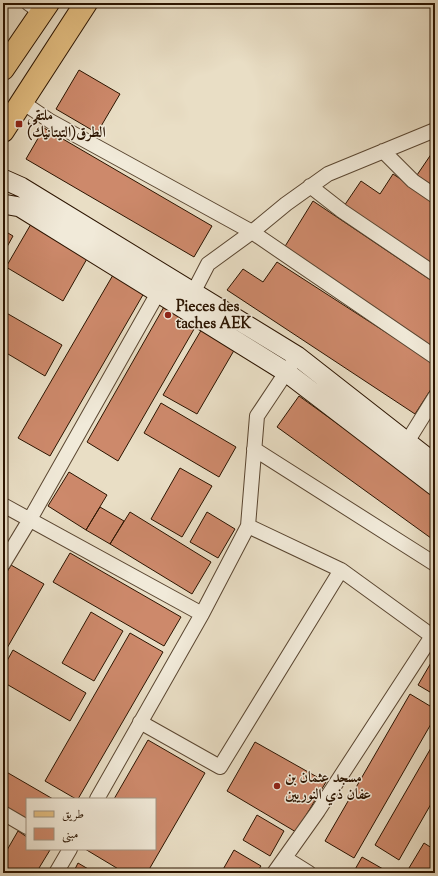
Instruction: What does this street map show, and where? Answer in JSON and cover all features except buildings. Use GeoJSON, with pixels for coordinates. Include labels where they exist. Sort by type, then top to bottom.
{"type":"FeatureCollection","features":[{"type":"Feature","properties":{"kind":"main road"},"geometry":{"type":"LineString","coordinates":[[3,131],[86,3]]}},
{"type":"Feature","properties":{"kind":"main road"},"geometry":{"type":"LineString","coordinates":[[3,69],[39,6]]}},
{"type":"Feature","properties":{"kind":"main road"},"geometry":{"type":"LineString","coordinates":[[3,178],[21,187],[286,372],[435,486]]}},
{"type":"Feature","properties":{"kind":"main road"},"geometry":{"type":"LineString","coordinates":[[3,204],[20,207],[162,285],[193,293],[297,356],[435,464]]}},
{"type":"Feature","properties":{"kind":"street"},"geometry":{"type":"LineString","coordinates":[[22,102],[50,121],[252,232],[435,357]]}},
{"type":"Feature","properties":{"kind":"street"},"geometry":{"type":"LineString","coordinates":[[193,293],[208,264],[252,232],[310,186],[328,174],[435,130]]}},
{"type":"Feature","properties":{"kind":"street"},"geometry":{"type":"LineString","coordinates":[[384,151],[413,181],[435,196]]}},
{"type":"Feature","properties":{"kind":"street"},"geometry":{"type":"LineString","coordinates":[[310,186],[342,211],[435,274]]}},
{"type":"Feature","properties":{"kind":"street"},"geometry":{"type":"LineString","coordinates":[[3,564],[29,521],[162,285]]}},
{"type":"Feature","properties":{"kind":"street"},"geometry":{"type":"LineString","coordinates":[[98,798],[202,614],[248,526],[257,416],[297,356]]}},
{"type":"Feature","properties":{"kind":"street"},"geometry":{"type":"LineString","coordinates":[[407,442],[435,397]]}},
{"type":"Feature","properties":{"kind":"street"},"geometry":{"type":"LineString","coordinates":[[254,449],[435,564]]}},
{"type":"Feature","properties":{"kind":"street"},"geometry":{"type":"LineString","coordinates":[[3,505],[29,521],[202,614]]}},
{"type":"Feature","properties":{"kind":"street"},"geometry":{"type":"LineString","coordinates":[[248,526],[341,570],[433,634],[318,811],[274,873]]}},
{"type":"Feature","properties":{"kind":"street"},"geometry":{"type":"LineString","coordinates":[[140,722],[220,767],[341,570]]}},
{"type":"Feature","properties":{"kind":"street"},"geometry":{"type":"LineString","coordinates":[[3,812],[26,826]]}},
{"type":"Feature","properties":{"kind":"street"},"geometry":{"type":"LineString","coordinates":[[56,873],[68,850]]}},
{"type":"Feature","properties":{"kind":"street"},"geometry":{"type":"LineString","coordinates":[[285,858],[309,873]]}},
{"type":"Feature","properties":{"kind":"place","name":"ملتقى الطرق(التيتانيك)"},"geometry":{"type":"Point","coordinates":[19,124]}},
{"type":"Feature","properties":{"kind":"place","name":"Pieces des taches AEK"},"geometry":{"type":"Point","coordinates":[168,315]}},
{"type":"Feature","properties":{"kind":"place","name":"مسجد عثمان بن عفان ذي النوريين"},"geometry":{"type":"Point","coordinates":[277,786]}}]}
